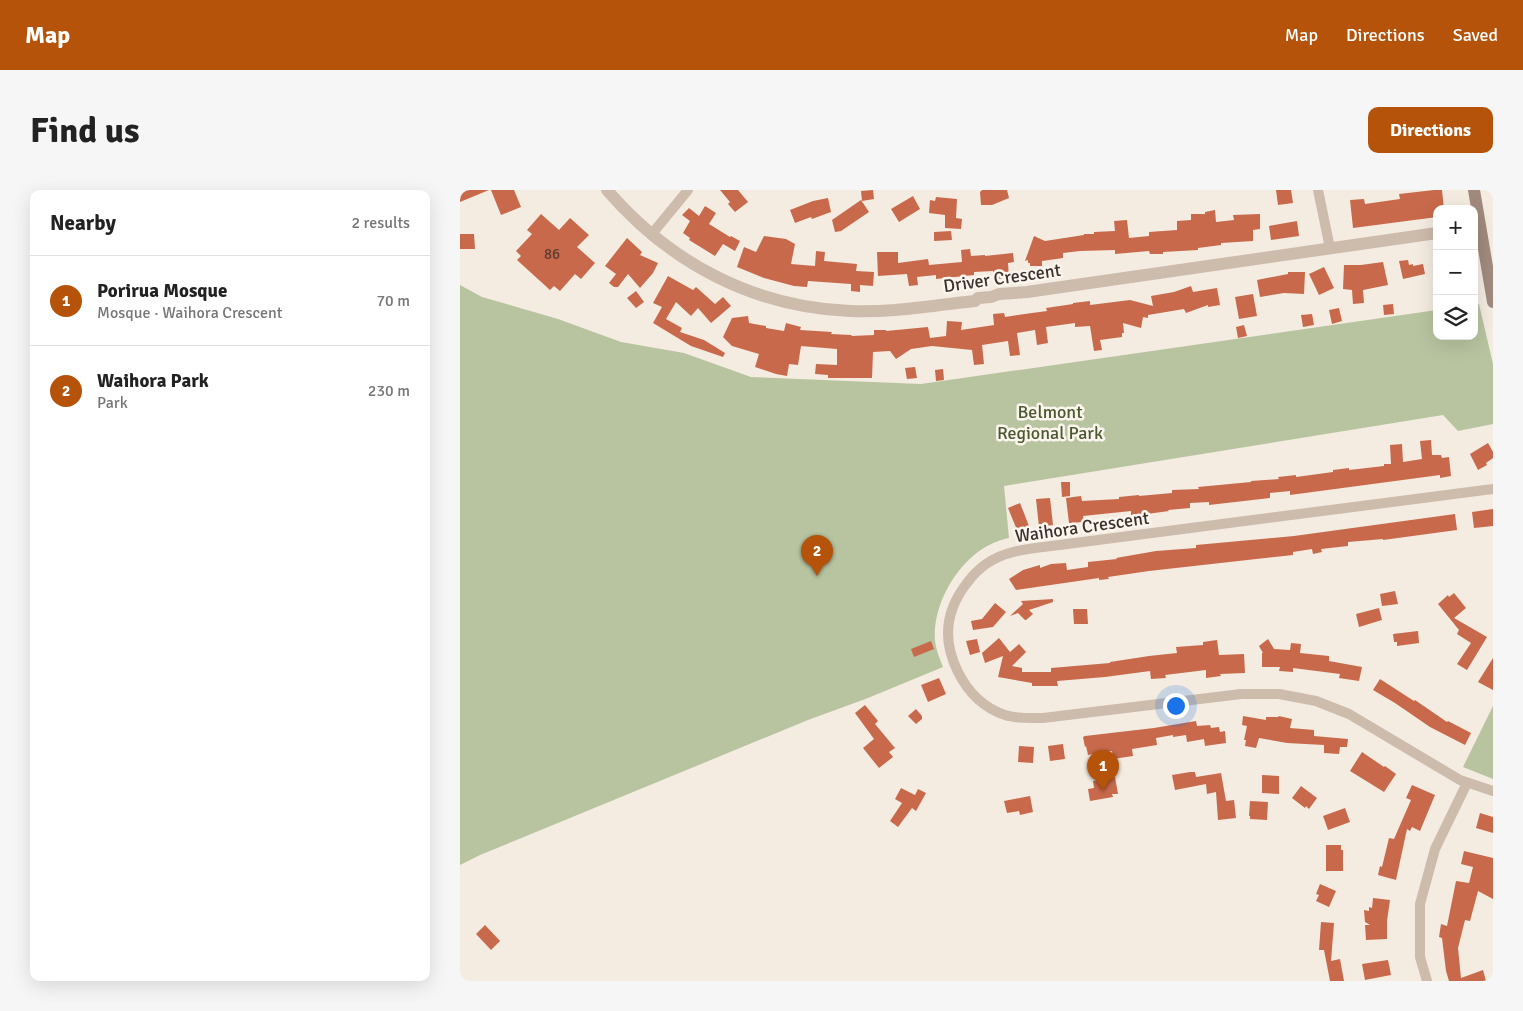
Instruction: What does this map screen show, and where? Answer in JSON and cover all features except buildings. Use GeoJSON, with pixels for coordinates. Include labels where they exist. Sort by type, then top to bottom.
{"type":"FeatureCollection","features":[{"type":"Feature","properties":{"kind":"main road"},"geometry":{"type":"LineString","coordinates":[[1474,190],[1475,205]]}},
{"type":"Feature","properties":{"kind":"main road"},"geometry":{"type":"LineString","coordinates":[[1478,232],[1493,302]]}},
{"type":"Feature","properties":{"kind":"street","name":"Driver Crescent"},"geometry":{"type":"LineString","coordinates":[[607,190],[625,211],[651,235],[709,274],[756,294],[785,302],[851,311],[886,310],[975,301],[978,298],[999,294],[1027,292],[1433,234]]}},
{"type":"Feature","properties":{"kind":"street"},"geometry":{"type":"LineString","coordinates":[[651,235],[688,190]]}},
{"type":"Feature","properties":{"kind":"street"},"geometry":{"type":"LineString","coordinates":[[1318,190],[1330,248]]}},
{"type":"Feature","properties":{"kind":"street","name":"Waihora Crescent"},"geometry":{"type":"LineString","coordinates":[[1493,489],[1087,541],[1009,553],[986,564],[970,579],[957,596],[948,626],[951,656],[965,685],[988,707],[1005,715],[1044,718],[1240,694],[1279,694],[1316,701],[1349,714],[1467,783],[1493,791]]}},
{"type":"Feature","properties":{"kind":"street"},"geometry":{"type":"LineString","coordinates":[[1427,981],[1420,957],[1420,904],[1435,849],[1467,783]]}},
{"type":"Feature","properties":{"kind":"green space","name":"Belmont Regional Park"},"geometry":{"type":"Polygon","coordinates":[[[460,285],[482,297],[558,319],[621,342],[684,353],[751,377],[921,384],[1433,311],[1433,340],[1478,340],[1479,304],[1493,364],[1493,424],[1458,431],[1443,415],[1004,486],[1009,538],[993,543],[979,551],[966,563],[955,576],[939,608],[935,641],[943,667],[808,720],[480,855],[460,865],[460,285]]]}},
{"type":"Feature","properties":{"kind":"green space"},"geometry":{"type":"Polygon","coordinates":[[[1493,706],[1493,779],[1463,767],[1493,706]]]}},
{"type":"Feature","properties":{"kind":"place","name":"Waihora Park"},"geometry":{"type":"Point","coordinates":[817,576]}},
{"type":"Feature","properties":{"kind":"place","name":"Porirua Mosque"},"geometry":{"type":"Point","coordinates":[1103,791]}}]}
